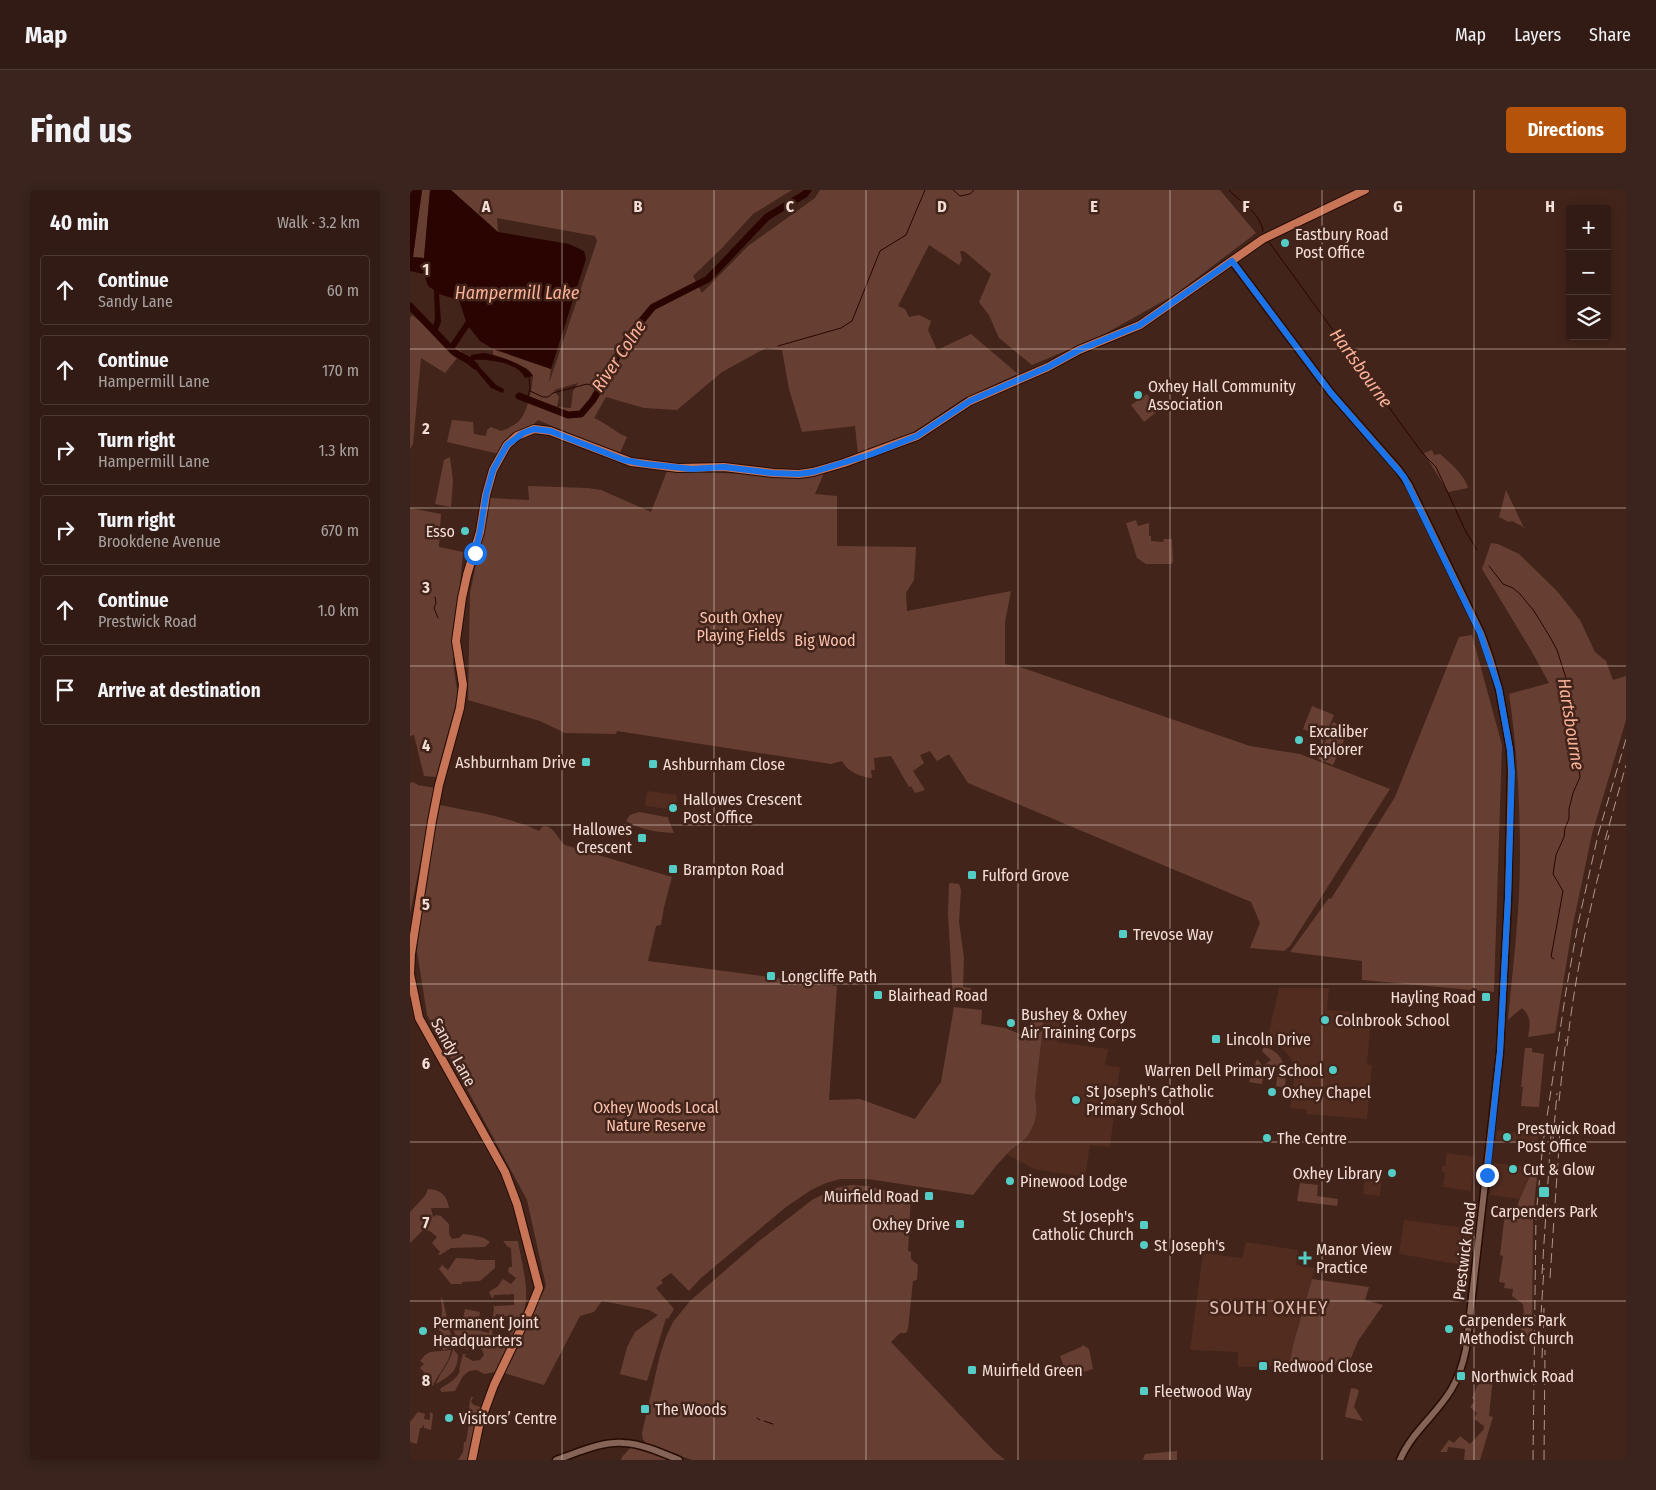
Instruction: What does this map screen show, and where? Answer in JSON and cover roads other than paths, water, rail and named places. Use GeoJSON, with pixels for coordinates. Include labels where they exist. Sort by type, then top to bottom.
{"type":"FeatureCollection","features":[{"type":"Feature","properties":{"kind":"main road","name":"Sandy Lane"},"geometry":{"type":"LineString","coordinates":[[472,1460],[479,1426],[494,1385],[530,1310],[538,1288],[517,1204],[505,1172],[419,1018],[410,974],[410,954],[432,820],[460,708],[463,685],[456,641],[462,598],[467,574],[475,553],[489,481],[496,462],[507,445],[523,433],[534,429],[550,431],[624,460],[645,464],[692,469],[724,467],[772,473],[799,474],[813,472],[872,454],[917,436],[970,401],[1048,367],[1079,350],[1140,325],[1263,239],[1364,190]]}},
{"type":"Feature","properties":{"kind":"main road","name":"Prestwick Road"},"geometry":{"type":"LineString","coordinates":[[1232,261],[1331,393],[1404,477],[1458,585],[1490,658],[1499,689],[1510,750],[1512,772],[1508,898],[1500,1052],[1481,1227],[1464,1358],[1458,1377],[1451,1390],[1413,1437],[1400,1460]]}},
{"type":"Feature","properties":{"kind":"main road"},"geometry":{"type":"LineString","coordinates":[[556,1460],[619,1443],[634,1444],[680,1460]]}},
{"type":"Feature","properties":{"kind":"water","name":"Hampermill Lake"},"geometry":{"type":"Polygon","coordinates":[[[410,190],[422,190],[413,257],[424,258],[430,190],[451,190],[498,232],[569,244],[584,251],[586,259],[551,369],[493,349],[480,341],[469,327],[453,351],[449,346],[466,321],[459,300],[439,294],[441,322],[436,334],[432,330],[435,319],[434,290],[428,286],[424,274],[410,271],[410,190]]]}},
{"type":"Feature","properties":{"kind":"water"},"geometry":{"type":"Polygon","coordinates":[[[483,353],[495,355],[518,364],[533,376],[525,378],[522,373],[510,365],[486,360],[473,360],[496,385],[504,389],[503,393],[491,388],[469,363],[471,355],[483,353]]]}},
{"type":"Feature","properties":{"kind":"waterway","name":"River Colne"},"geometry":{"type":"LineString","coordinates":[[519,396],[568,415],[581,414],[593,400],[628,337],[653,307],[708,279],[767,217],[805,194],[808,190]]}},
{"type":"Feature","properties":{"kind":"waterway"},"geometry":{"type":"LineString","coordinates":[[778,346],[841,328],[852,321],[880,251],[906,235],[925,190]]}},
{"type":"Feature","properties":{"kind":"waterway","name":"Hartsbourne"},"geometry":{"type":"LineString","coordinates":[[953,190],[960,196],[970,194],[974,190]]}},
{"type":"Feature","properties":{"kind":"waterway","name":"Hartsbourne"},"geometry":{"type":"LineString","coordinates":[[1229,190],[1254,213],[1263,231]]}},
{"type":"Feature","properties":{"kind":"waterway","name":"Hartsbourne"},"geometry":{"type":"LineString","coordinates":[[1269,242],[1423,454],[1436,467],[1465,530],[1477,550]]}},
{"type":"Feature","properties":{"kind":"waterway","name":"River Colne"},"geometry":{"type":"LineString","coordinates":[[410,306],[453,351],[475,366]]}},
{"type":"Feature","properties":{"kind":"waterway"},"geometry":{"type":"LineString","coordinates":[[527,399],[530,389],[529,377]]}},
{"type":"Feature","properties":{"kind":"waterway"},"geometry":{"type":"LineString","coordinates":[[530,391],[543,397],[548,397],[553,393],[587,384],[599,388]]}},
{"type":"Feature","properties":{"kind":"waterway","name":"Hartsbourne"},"geometry":{"type":"LineString","coordinates":[[1489,566],[1503,584],[1513,588],[1520,594],[1534,611],[1550,637],[1557,650],[1566,678],[1567,691],[1572,706],[1572,731],[1577,746],[1580,777],[1573,793],[1569,809],[1569,819],[1556,855],[1553,874],[1563,891],[1551,957],[1554,959]]}},
{"type":"Feature","properties":{"kind":"waterway"},"geometry":{"type":"LineString","coordinates":[[435,597],[436,603],[434,608],[438,618]]}},
{"type":"Feature","properties":{"kind":"waterway"},"geometry":{"type":"LineString","coordinates":[[764,1421],[773,1424]]}},
{"type":"Feature","properties":{"kind":"railway"},"geometry":{"type":"LineString","coordinates":[[1533,1460],[1536,1216],[1543,1143],[1578,924],[1598,835],[1626,739]]}},
{"type":"Feature","properties":{"kind":"railway"},"geometry":{"type":"LineString","coordinates":[[1605,840],[1626,765]]}},
{"type":"Feature","properties":{"kind":"railway"},"geometry":{"type":"LineString","coordinates":[[1567,1046],[1584,940],[1609,835]]}},
{"type":"Feature","properties":{"kind":"railway"},"geometry":{"type":"LineString","coordinates":[[1559,1101],[1566,1039]]}},
{"type":"Feature","properties":{"kind":"railway"},"geometry":{"type":"LineString","coordinates":[[1553,1140],[1557,1093]]}},
{"type":"Feature","properties":{"kind":"railway"},"geometry":{"type":"LineString","coordinates":[[1550,1278],[1560,1131]]}},
{"type":"Feature","properties":{"kind":"railway"},"geometry":{"type":"LineString","coordinates":[[1542,1274],[1551,1135]]}},
{"type":"Feature","properties":{"kind":"railway"},"geometry":{"type":"LineString","coordinates":[[1541,1315],[1544,1268]]}},
{"type":"Feature","properties":{"kind":"railway"},"geometry":{"type":"LineString","coordinates":[[1542,1358],[1544,1308]]}},
{"type":"Feature","properties":{"kind":"railway"},"geometry":{"type":"LineString","coordinates":[[1544,1460],[1545,1350]]}},
{"type":"Feature","properties":{"kind":"place","name":"Eastbury Road Post Office"},"geometry":{"type":"Point","coordinates":[1285,243]}},
{"type":"Feature","properties":{"kind":"place","name":"Oxhey Hall Community Association"},"geometry":{"type":"Point","coordinates":[1138,395]}},
{"type":"Feature","properties":{"kind":"place","name":"Esso"},"geometry":{"type":"Point","coordinates":[465,531]}},
{"type":"Feature","properties":{"kind":"place","name":"Excaliber Explorer"},"geometry":{"type":"Point","coordinates":[1299,740]}},
{"type":"Feature","properties":{"kind":"place","name":"Ashburnham Drive"},"geometry":{"type":"Point","coordinates":[586,762]}},
{"type":"Feature","properties":{"kind":"place","name":"Ashburnham Close"},"geometry":{"type":"Point","coordinates":[653,764]}},
{"type":"Feature","properties":{"kind":"place","name":"Hallowes Crescent Post Office"},"geometry":{"type":"Point","coordinates":[673,808]}},
{"type":"Feature","properties":{"kind":"place","name":"Hallowes Crescent"},"geometry":{"type":"Point","coordinates":[642,838]}},
{"type":"Feature","properties":{"kind":"place","name":"Brampton Road"},"geometry":{"type":"Point","coordinates":[673,869]}},
{"type":"Feature","properties":{"kind":"place","name":"Fulford Grove"},"geometry":{"type":"Point","coordinates":[972,875]}},
{"type":"Feature","properties":{"kind":"place","name":"Trevose Way"},"geometry":{"type":"Point","coordinates":[1123,934]}},
{"type":"Feature","properties":{"kind":"place","name":"Longcliffe Path"},"geometry":{"type":"Point","coordinates":[771,976]}},
{"type":"Feature","properties":{"kind":"place","name":"Blairhead Road"},"geometry":{"type":"Point","coordinates":[878,995]}},
{"type":"Feature","properties":{"kind":"place","name":"Hayling Road"},"geometry":{"type":"Point","coordinates":[1486,997]}},
{"type":"Feature","properties":{"kind":"place","name":"Colnbrook School"},"geometry":{"type":"Point","coordinates":[1325,1020]}},
{"type":"Feature","properties":{"kind":"place","name":"Bushey & Oxhey Air Training Corps"},"geometry":{"type":"Point","coordinates":[1011,1023]}},
{"type":"Feature","properties":{"kind":"place","name":"Lincoln Drive"},"geometry":{"type":"Point","coordinates":[1216,1039]}},
{"type":"Feature","properties":{"kind":"place","name":"Warren Dell Primary School"},"geometry":{"type":"Point","coordinates":[1333,1070]}},
{"type":"Feature","properties":{"kind":"place","name":"Oxhey Chapel"},"geometry":{"type":"Point","coordinates":[1272,1092]}},
{"type":"Feature","properties":{"kind":"place","name":"St Joseph's Catholic Primary School"},"geometry":{"type":"Point","coordinates":[1076,1100]}},
{"type":"Feature","properties":{"kind":"place","name":"Prestwick Road Post Office"},"geometry":{"type":"Point","coordinates":[1507,1137]}},
{"type":"Feature","properties":{"kind":"place","name":"The Centre"},"geometry":{"type":"Point","coordinates":[1267,1138]}},
{"type":"Feature","properties":{"kind":"place","name":"Cut & Glow"},"geometry":{"type":"Point","coordinates":[1513,1169]}},
{"type":"Feature","properties":{"kind":"place","name":"Oxhey Library"},"geometry":{"type":"Point","coordinates":[1392,1173]}},
{"type":"Feature","properties":{"kind":"place","name":"Pinewood Lodge"},"geometry":{"type":"Point","coordinates":[1010,1181]}},
{"type":"Feature","properties":{"kind":"place","name":"Carpenders Park"},"geometry":{"type":"Point","coordinates":[1544,1192]}},
{"type":"Feature","properties":{"kind":"place","name":"Muirfield Road"},"geometry":{"type":"Point","coordinates":[929,1196]}},
{"type":"Feature","properties":{"kind":"place","name":"Oxhey Drive"},"geometry":{"type":"Point","coordinates":[960,1224]}},
{"type":"Feature","properties":{"kind":"place","name":"St Joseph's Catholic Church"},"geometry":{"type":"Point","coordinates":[1144,1225]}},
{"type":"Feature","properties":{"kind":"place","name":"St Joseph's"},"geometry":{"type":"Point","coordinates":[1144,1245]}},
{"type":"Feature","properties":{"kind":"place","name":"Manor View Practice"},"geometry":{"type":"Point","coordinates":[1305,1258]}},
{"type":"Feature","properties":{"kind":"place","name":"Carpenders Park Methodist Church"},"geometry":{"type":"Point","coordinates":[1449,1329]}},
{"type":"Feature","properties":{"kind":"place","name":"Permanent Joint Headquarters"},"geometry":{"type":"Point","coordinates":[423,1331]}},
{"type":"Feature","properties":{"kind":"place","name":"Redwood Close"},"geometry":{"type":"Point","coordinates":[1263,1366]}},
{"type":"Feature","properties":{"kind":"place","name":"Muirfield Green"},"geometry":{"type":"Point","coordinates":[972,1370]}},
{"type":"Feature","properties":{"kind":"place","name":"Northwick Road"},"geometry":{"type":"Point","coordinates":[1461,1376]}},
{"type":"Feature","properties":{"kind":"place","name":"Fleetwood Way"},"geometry":{"type":"Point","coordinates":[1144,1391]}},
{"type":"Feature","properties":{"kind":"place","name":"The Woods"},"geometry":{"type":"Point","coordinates":[645,1409]}},
{"type":"Feature","properties":{"kind":"place","name":"Visitors’ Centre"},"geometry":{"type":"Point","coordinates":[449,1418]}},
{"type":"Feature","properties":{"kind":"district","name":"SOUTH OXHEY"},"geometry":{"type":"Point","coordinates":[1269,1307]}},
{"type":"Feature","properties":{"kind":"park label","name":"South Oxhey Playing Fields"},"geometry":{"type":"Point","coordinates":[741,626]}},
{"type":"Feature","properties":{"kind":"park label","name":"Big Wood"},"geometry":{"type":"Point","coordinates":[825,640]}},
{"type":"Feature","properties":{"kind":"park label","name":"Oxhey Woods Local Nature Reserve"},"geometry":{"type":"Point","coordinates":[656,1116]}}]}
